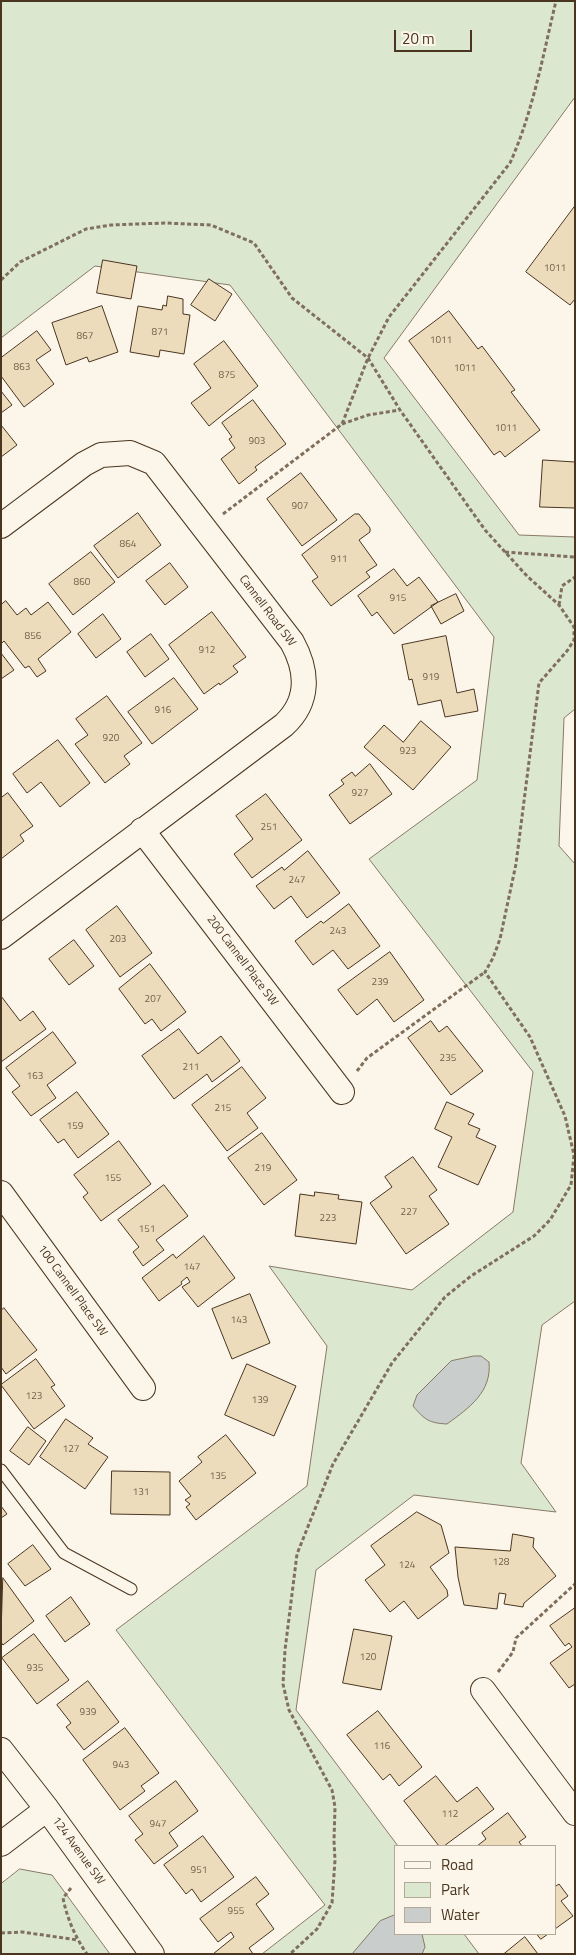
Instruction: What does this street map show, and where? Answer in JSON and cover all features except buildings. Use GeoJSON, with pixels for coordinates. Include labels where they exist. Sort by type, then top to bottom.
{"type":"FeatureCollection","features":[{"type":"Feature","properties":{"kind":"street","name":"Cannell Road SW"},"geometry":{"type":"LineString","coordinates":[[1,526],[84,464],[101,455],[119,452],[130,453],[154,463],[292,642],[299,655],[304,672],[304,688],[294,716],[284,725],[1,937]]}},
{"type":"Feature","properties":{"kind":"street","name":"200 Cannell Place SW"},"geometry":{"type":"LineString","coordinates":[[142,830],[342,1092]]}},
{"type":"Feature","properties":{"kind":"street","name":"100 Cannell Place SW"},"geometry":{"type":"LineString","coordinates":[[1,1194],[144,1388]]}},
{"type":"Feature","properties":{"kind":"street"},"geometry":{"type":"LineString","coordinates":[[483,1690],[575,1813]]}},
{"type":"Feature","properties":{"kind":"street","name":"124 Avenue SW"},"geometry":{"type":"LineString","coordinates":[[1,1750],[47,1809],[152,1954]]}},
{"type":"Feature","properties":{"kind":"street"},"geometry":{"type":"LineString","coordinates":[[1,1844],[47,1809]]}},
{"type":"Feature","properties":{"kind":"lane"},"geometry":{"type":"LineString","coordinates":[[1,1470],[64,1553],[131,1589]]}},
{"type":"Feature","properties":{"kind":"path"},"geometry":{"type":"LineString","coordinates":[[342,424],[368,358],[389,317],[510,163],[520,141],[529,111],[556,1]]}},
{"type":"Feature","properties":{"kind":"path"},"geometry":{"type":"LineString","coordinates":[[1,280],[20,262],[86,229],[111,225],[165,223],[211,225],[254,242],[292,298],[368,358],[400,410],[484,530],[559,605],[574,626],[574,640],[567,651],[539,683],[516,864],[500,939],[493,958],[486,972],[367,1058],[342,1092]]}},
{"type":"Feature","properties":{"kind":"path"},"geometry":{"type":"LineString","coordinates":[[205,528],[342,424],[368,415],[400,410]]}},
{"type":"Feature","properties":{"kind":"path"},"geometry":{"type":"LineString","coordinates":[[504,552],[575,557]]}},
{"type":"Feature","properties":{"kind":"path"},"geometry":{"type":"LineString","coordinates":[[559,605],[562,586],[575,577]]}},
{"type":"Feature","properties":{"kind":"path"},"geometry":{"type":"LineString","coordinates":[[290,1954],[317,1929],[332,1903],[336,1860],[334,1841],[335,1807],[332,1790],[290,1710],[283,1684],[285,1650],[298,1554],[333,1464],[392,1364],[445,1296],[471,1276],[534,1236],[550,1220],[571,1185],[574,1155],[565,1116],[530,1037],[486,972]]}},
{"type":"Feature","properties":{"kind":"path"},"geometry":{"type":"LineString","coordinates":[[483,1690],[513,1652],[516,1638],[575,1584]]}},
{"type":"Feature","properties":{"kind":"path"},"geometry":{"type":"LineString","coordinates":[[71,1888],[63,1898],[65,1910],[78,1940],[87,1954]]}},
{"type":"Feature","properties":{"kind":"path"},"geometry":{"type":"LineString","coordinates":[[1,1933],[22,1932],[78,1940]]}},
{"type":"Feature","properties":{"kind":"green space"},"geometry":{"type":"Polygon","coordinates":[[[1,1],[575,1],[575,97],[384,358],[519,535],[575,537],[575,709],[564,718],[559,846],[575,864],[575,1301],[542,1325],[521,1463],[556,1512],[414,1495],[316,1570],[296,1710],[397,1845],[394,1845],[394,1935],[465,1935],[479,1954],[262,1954],[325,1905],[116,1630],[307,1486],[327,1346],[269,1266],[412,1290],[513,1212],[533,1072],[369,859],[477,780],[494,637],[230,285],[95,266],[1,338],[1,1]]]}},
{"type":"Feature","properties":{"kind":"green space"},"geometry":{"type":"Polygon","coordinates":[[[20,1869],[52,1875],[110,1954],[1,1954],[1,1884],[20,1869]]]}},
{"type":"Feature","properties":{"kind":"water"},"geometry":{"type":"Polygon","coordinates":[[[481,1356],[489,1362],[489,1373],[483,1391],[471,1405],[447,1424],[431,1422],[424,1418],[413,1406],[417,1395],[451,1361],[481,1356]]]}},
{"type":"Feature","properties":{"kind":"water"},"geometry":{"type":"Polygon","coordinates":[[[394,1915],[394,1935],[422,1935],[425,1947],[422,1954],[352,1954],[380,1921],[394,1915]]]}}]}
